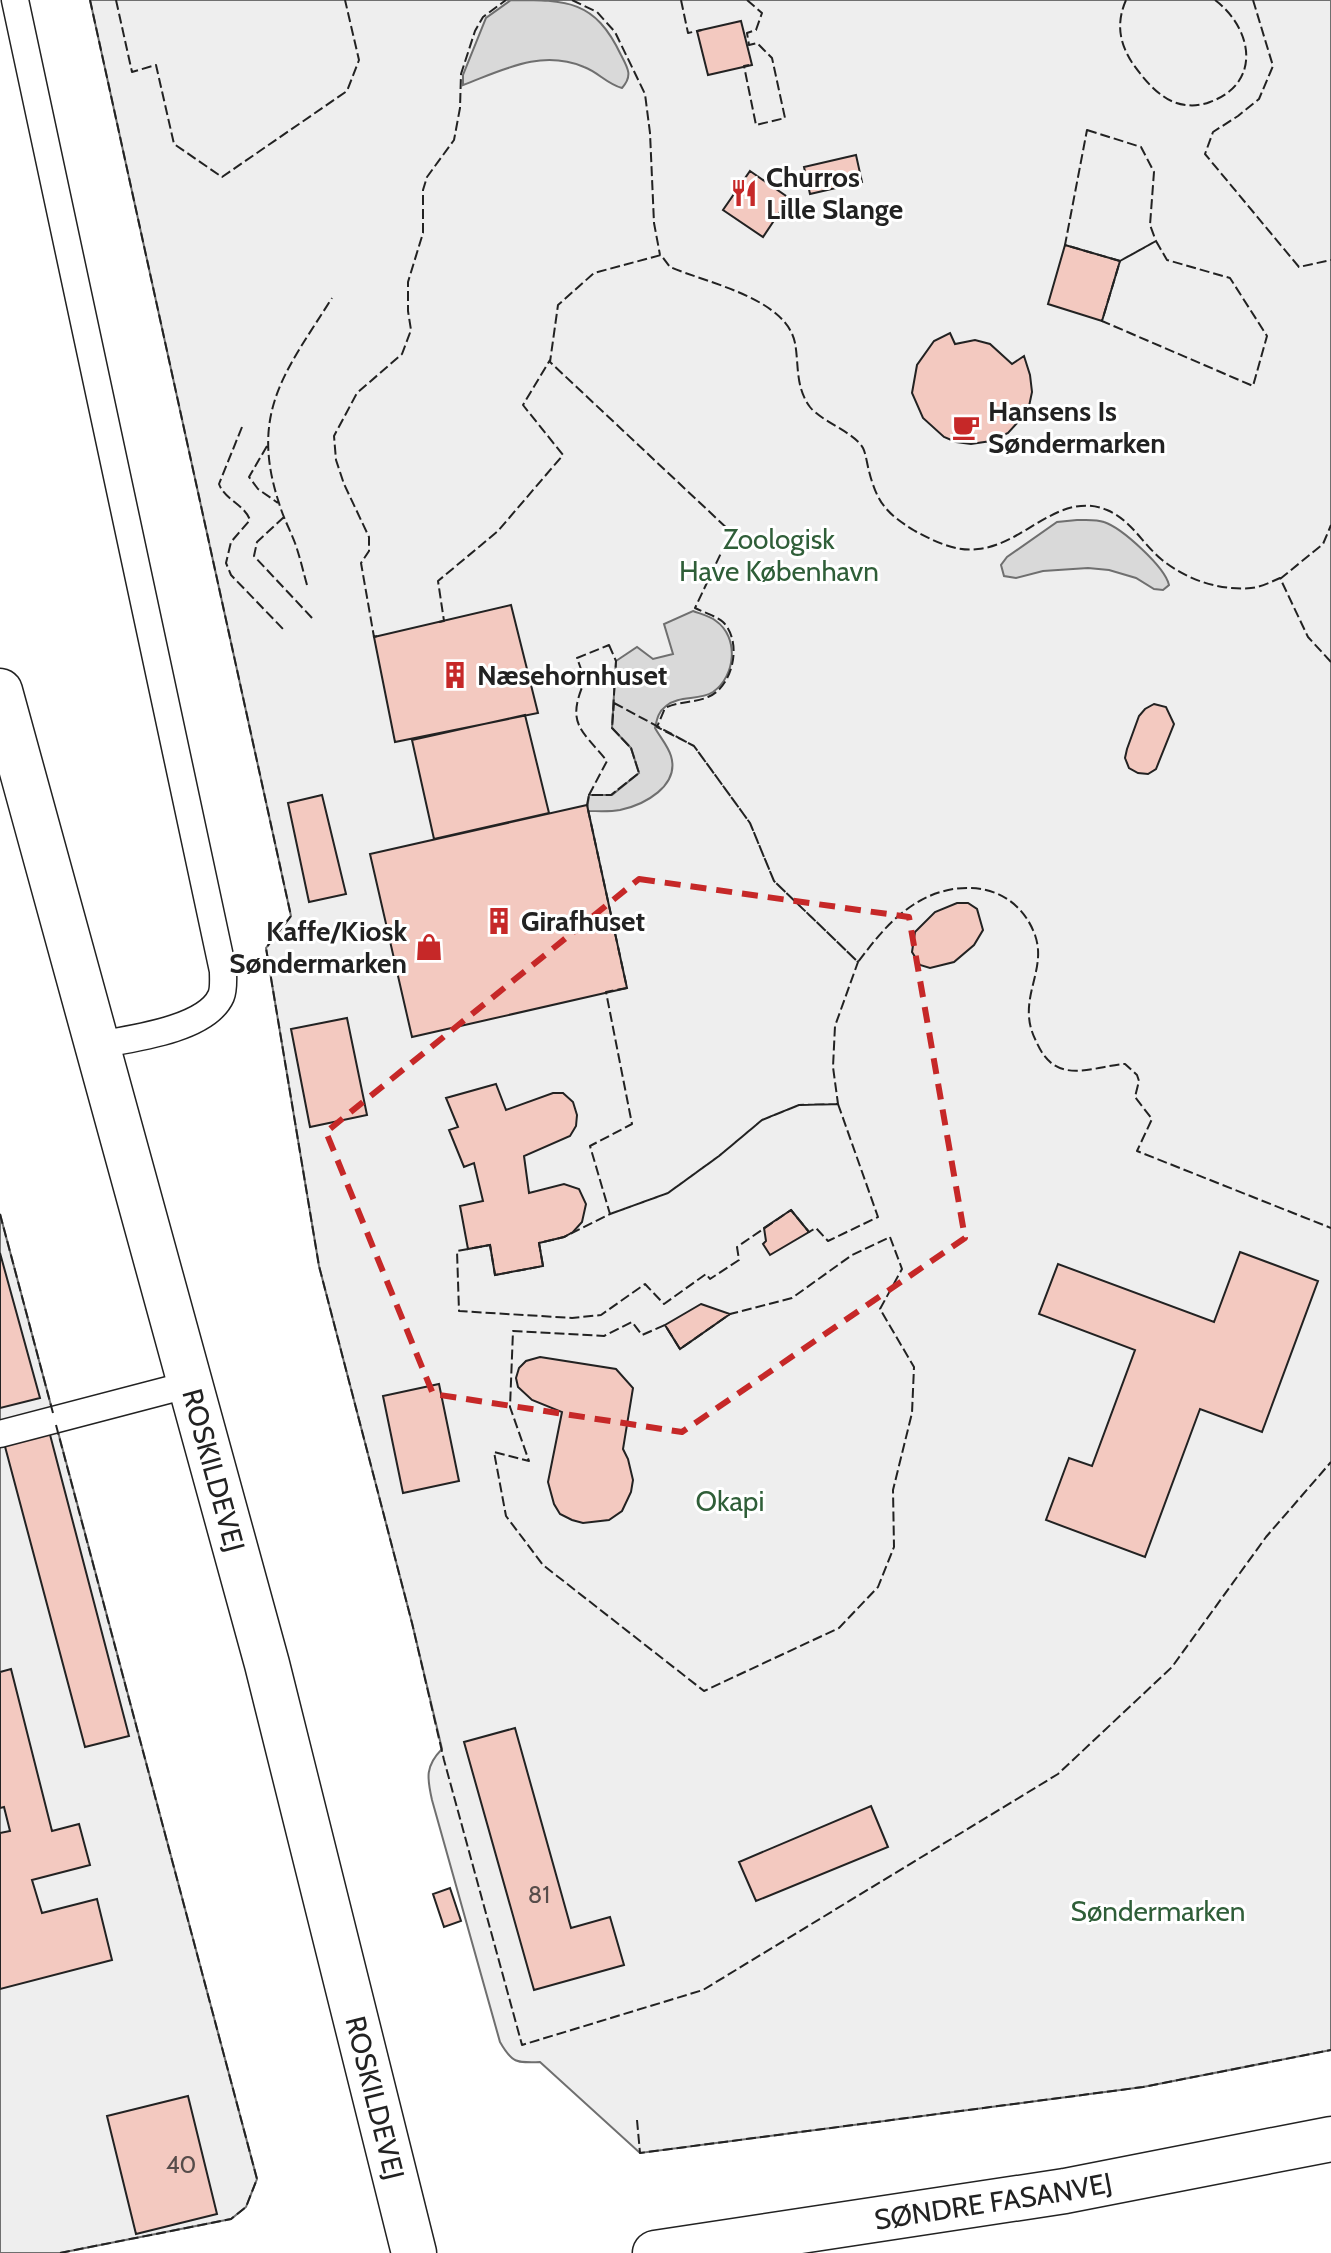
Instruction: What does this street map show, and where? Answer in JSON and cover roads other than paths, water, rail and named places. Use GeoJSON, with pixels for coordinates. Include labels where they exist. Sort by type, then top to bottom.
{"type":"FeatureCollection","features":[{"type":"Feature","properties":{"kind":"street","name":"ROSKILDEVEJ"},"geometry":{"type":"LineString","coordinates":[[0,691],[282,1722],[414,2253]]}},
{"type":"Feature","properties":{"kind":"street","name":"SØNDRE FASANVEJ"},"geometry":{"type":"LineString","coordinates":[[655,2253],[1065,2191],[1331,2139]]}},
{"type":"Feature","properties":{"kind":"lane"},"geometry":{"type":"LineString","coordinates":[[15,0],[223,971],[221,996],[207,1012],[175,1030],[97,1045]]}},
{"type":"Feature","properties":{"kind":"lane"},"geometry":{"type":"LineString","coordinates":[[0,1434],[191,1384]]}},
{"type":"Feature","properties":{"kind":"place","name":"Churros Lille Slange"},"geometry":{"type":"Point","coordinates":[744,193]}},
{"type":"Feature","properties":{"kind":"place","name":"Hansens Is Søndermarken"},"geometry":{"type":"Point","coordinates":[966,427]}},
{"type":"Feature","properties":{"kind":"place","name":"Næsehornhuset"},"geometry":{"type":"Point","coordinates":[455,675]}},
{"type":"Feature","properties":{"kind":"place","name":"Girafhuset"},"geometry":{"type":"Point","coordinates":[499,921]}},
{"type":"Feature","properties":{"kind":"place","name":"Kaffe/Kiosk Søndermarken"},"geometry":{"type":"Point","coordinates":[429,947]}},
{"type":"Feature","properties":{"kind":"park label","name":"Zoologisk Have København"},"geometry":{"type":"Point","coordinates":[779,555]}},
{"type":"Feature","properties":{"kind":"park label","name":"Okapi"},"geometry":{"type":"Point","coordinates":[730,1501]}},
{"type":"Feature","properties":{"kind":"park label","name":"Søndermarken"},"geometry":{"type":"Point","coordinates":[1158,1911]}}]}
